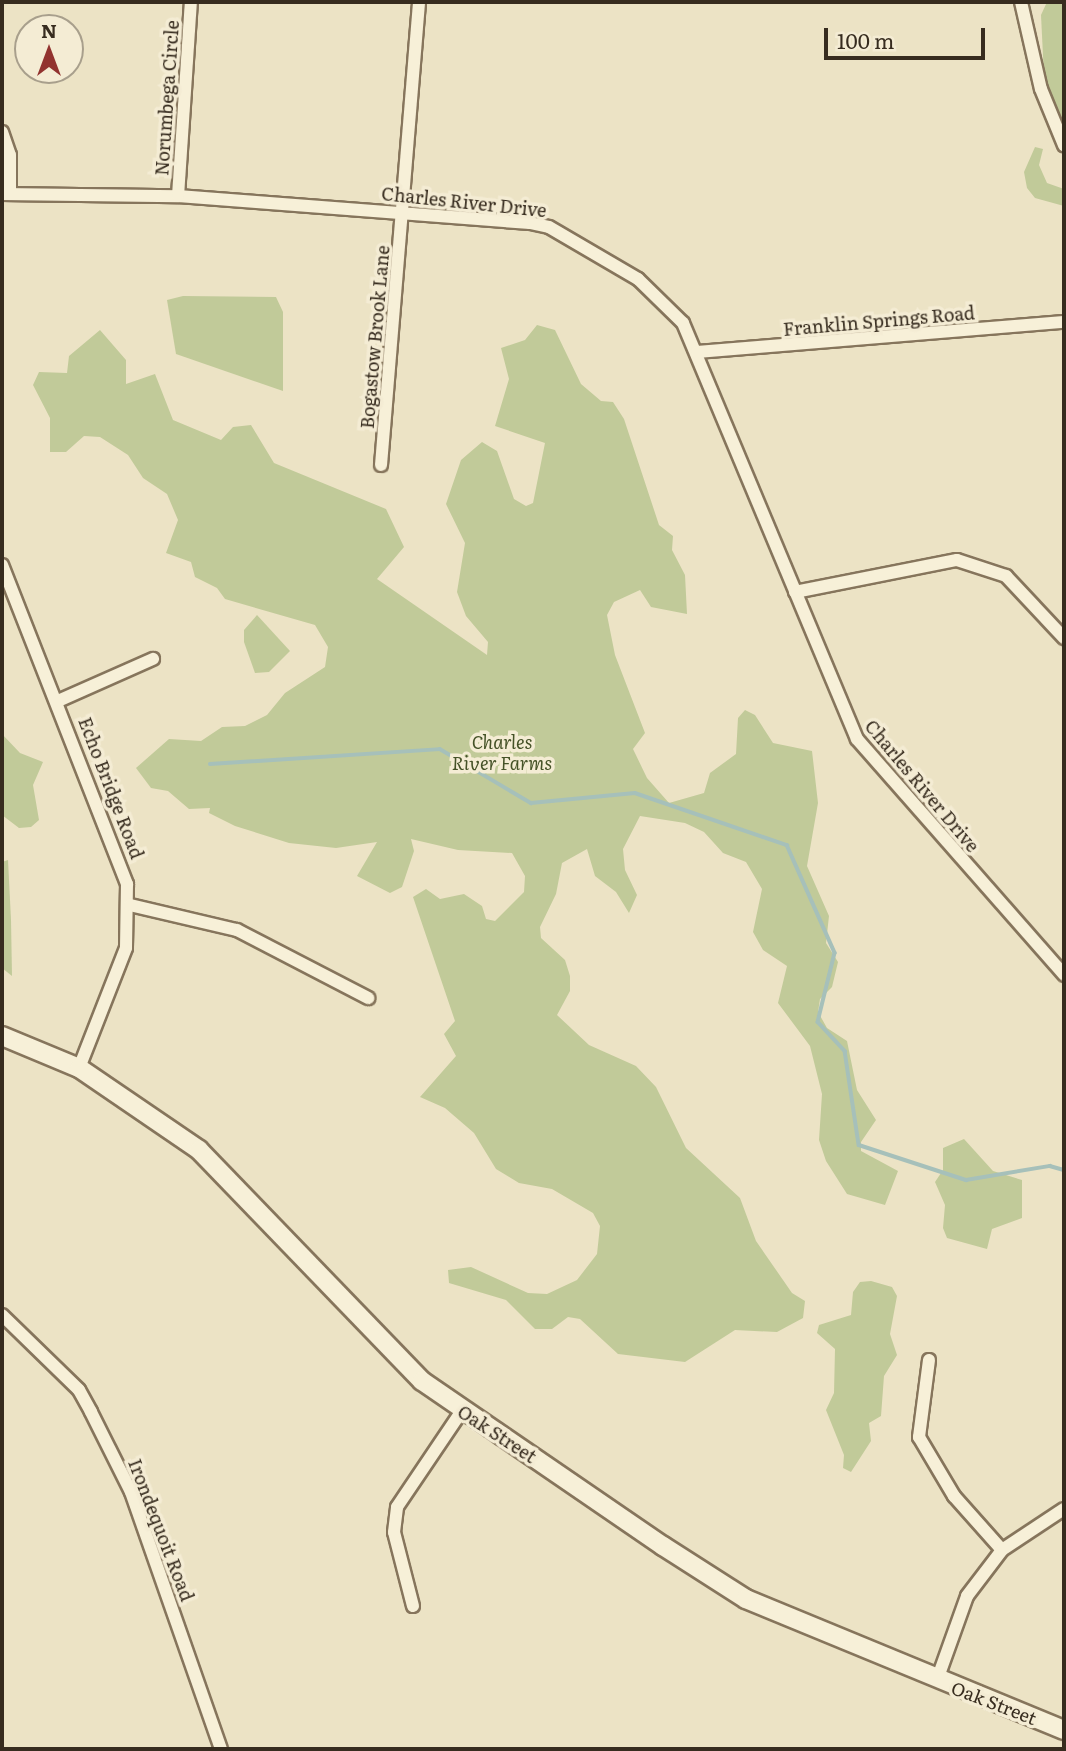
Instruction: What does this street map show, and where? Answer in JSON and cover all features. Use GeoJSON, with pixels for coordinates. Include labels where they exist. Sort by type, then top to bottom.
{"type":"FeatureCollection","features":[{"type":"Feature","properties":{"kind":"main road","name":"Oak Street"},"geometry":{"type":"LineString","coordinates":[[2,1036],[79,1068],[172,1129],[232,1179],[366,1328],[461,1412],[746,1598],[937,1680],[1064,1730]]}},
{"type":"Feature","properties":{"kind":"street","name":"Norumbega Circle"},"geometry":{"type":"LineString","coordinates":[[178,196],[191,2]]}},
{"type":"Feature","properties":{"kind":"street"},"geometry":{"type":"LineString","coordinates":[[403,212],[419,2]]}},
{"type":"Feature","properties":{"kind":"street"},"geometry":{"type":"LineString","coordinates":[[1021,2],[1041,89],[1064,145]]}},
{"type":"Feature","properties":{"kind":"street"},"geometry":{"type":"LineString","coordinates":[[2,132],[10,155],[6,194]]}},
{"type":"Feature","properties":{"kind":"street","name":"Charles River Drive"},"geometry":{"type":"LineString","coordinates":[[6,194],[178,196],[403,212],[549,227],[661,296],[676,311],[697,352],[857,739],[1064,975]]}},
{"type":"Feature","properties":{"kind":"street","name":"Bogastow Brook Lane"},"geometry":{"type":"LineString","coordinates":[[381,465],[403,212]]}},
{"type":"Feature","properties":{"kind":"street","name":"Franklin Springs Road"},"geometry":{"type":"LineString","coordinates":[[697,352],[1064,322]]}},
{"type":"Feature","properties":{"kind":"street"},"geometry":{"type":"LineString","coordinates":[[795,592],[957,560],[1006,576],[1064,638]]}},
{"type":"Feature","properties":{"kind":"street","name":"Echo Bridge Road"},"geometry":{"type":"LineString","coordinates":[[2,565],[8,597],[58,701],[122,862],[130,905],[117,979],[79,1068]]}},
{"type":"Feature","properties":{"kind":"street"},"geometry":{"type":"LineString","coordinates":[[58,701],[153,659]]}},
{"type":"Feature","properties":{"kind":"street"},"geometry":{"type":"LineString","coordinates":[[130,905],[237,930],[368,998]]}},
{"type":"Feature","properties":{"kind":"street","name":"Irondequoit Road"},"geometry":{"type":"LineString","coordinates":[[2,1315],[79,1390],[92,1412],[131,1492],[221,1749]]}},
{"type":"Feature","properties":{"kind":"street"},"geometry":{"type":"LineString","coordinates":[[929,1360],[919,1437],[954,1496],[1002,1550]]}},
{"type":"Feature","properties":{"kind":"street"},"geometry":{"type":"LineString","coordinates":[[413,1606],[394,1532],[397,1507],[461,1412]]}},
{"type":"Feature","properties":{"kind":"street"},"geometry":{"type":"LineString","coordinates":[[937,1680],[967,1596],[1002,1550],[1064,1509]]}},
{"type":"Feature","properties":{"kind":"green space"},"geometry":{"type":"Polygon","coordinates":[[[1047,2],[1064,2],[1064,127],[1044,76],[1041,15],[1047,2]]]}},
{"type":"Feature","properties":{"kind":"green space"},"geometry":{"type":"Polygon","coordinates":[[[1035,147],[1043,149],[1039,165],[1047,183],[1064,189],[1064,206],[1035,198],[1027,188],[1024,172],[1035,147]]]}},
{"type":"Feature","properties":{"kind":"green space"},"geometry":{"type":"Polygon","coordinates":[[[183,296],[276,297],[283,312],[283,391],[176,354],[167,300],[183,296]]]}},
{"type":"Feature","properties":{"kind":"green space","name":"Charles River Farms"},"geometry":{"type":"Polygon","coordinates":[[[537,325],[555,330],[581,384],[601,401],[613,402],[624,419],[659,525],[673,536],[672,550],[685,575],[687,614],[651,607],[640,590],[614,602],[607,615],[615,655],[645,733],[633,749],[647,778],[669,803],[704,793],[710,773],[736,754],[738,718],[745,710],[755,715],[773,743],[812,751],[818,803],[807,866],[829,916],[826,943],[838,962],[832,987],[820,999],[818,1012],[827,1028],[847,1041],[857,1090],[876,1120],[861,1142],[861,1151],[898,1171],[885,1205],[847,1194],[826,1161],[819,1140],[822,1094],[810,1046],[778,1003],[787,966],[763,950],[753,932],[762,889],[746,862],[723,853],[704,832],[685,823],[640,816],[623,849],[625,870],[637,895],[629,913],[616,892],[595,876],[587,849],[562,863],[556,894],[540,927],[541,938],[565,960],[570,976],[570,991],[557,1015],[589,1045],[636,1066],[656,1087],[686,1148],[740,1198],[756,1241],[792,1293],[805,1301],[803,1318],[777,1332],[735,1330],[685,1362],[618,1354],[580,1319],[568,1317],[552,1329],[535,1329],[506,1300],[449,1283],[448,1270],[471,1267],[528,1293],[547,1294],[577,1280],[597,1254],[600,1226],[593,1213],[552,1189],[519,1183],[496,1169],[474,1133],[445,1108],[420,1097],[456,1056],[444,1034],[455,1021],[413,897],[426,889],[440,899],[464,894],[482,906],[486,919],[495,921],[524,892],[525,876],[512,853],[458,850],[411,839],[414,851],[402,887],[390,893],[357,876],[377,842],[336,848],[289,843],[235,826],[209,813],[210,808],[189,809],[168,791],[151,788],[136,768],[169,739],[201,741],[222,727],[245,726],[267,715],[285,693],[325,667],[328,647],[315,625],[225,599],[217,588],[195,577],[191,562],[166,553],[178,520],[167,494],[143,478],[128,455],[100,437],[84,436],[66,452],[50,452],[50,418],[33,385],[39,372],[67,373],[69,356],[100,330],[126,360],[126,384],[155,374],[173,420],[221,440],[233,427],[251,425],[274,463],[386,509],[404,547],[377,579],[487,655],[488,642],[466,616],[457,592],[465,543],[446,504],[461,460],[482,442],[497,451],[514,499],[526,506],[533,503],[545,443],[495,426],[509,379],[501,348],[525,340],[537,325]]]}},
{"type":"Feature","properties":{"kind":"green space"},"geometry":{"type":"Polygon","coordinates":[[[257,615],[290,651],[269,672],[255,673],[244,642],[244,630],[257,615]]]}},
{"type":"Feature","properties":{"kind":"green space"},"geometry":{"type":"Polygon","coordinates":[[[2,734],[20,753],[43,762],[33,785],[39,820],[31,827],[19,828],[2,815],[2,734]]]}},
{"type":"Feature","properties":{"kind":"green space"},"geometry":{"type":"Polygon","coordinates":[[[8,860],[12,976],[2,968],[2,862],[8,860]]]}},
{"type":"Feature","properties":{"kind":"green space"},"geometry":{"type":"Polygon","coordinates":[[[964,1139],[993,1171],[1022,1180],[1022,1218],[992,1229],[987,1249],[947,1238],[943,1228],[945,1205],[935,1182],[943,1170],[943,1148],[964,1139]]]}},
{"type":"Feature","properties":{"kind":"green space"},"geometry":{"type":"Polygon","coordinates":[[[871,1281],[892,1287],[897,1296],[890,1334],[897,1355],[884,1376],[881,1416],[869,1423],[871,1441],[851,1472],[843,1468],[844,1455],[826,1410],[834,1393],[835,1349],[817,1333],[819,1325],[851,1315],[853,1292],[860,1282],[871,1281]]]}},
{"type":"Feature","properties":{"kind":"waterway"},"geometry":{"type":"LineString","coordinates":[[210,764],[440,749],[531,803],[635,793],[787,845],[835,953],[818,1022],[845,1051],[859,1145],[966,1180],[1050,1166],[1064,1170]]}}]}
